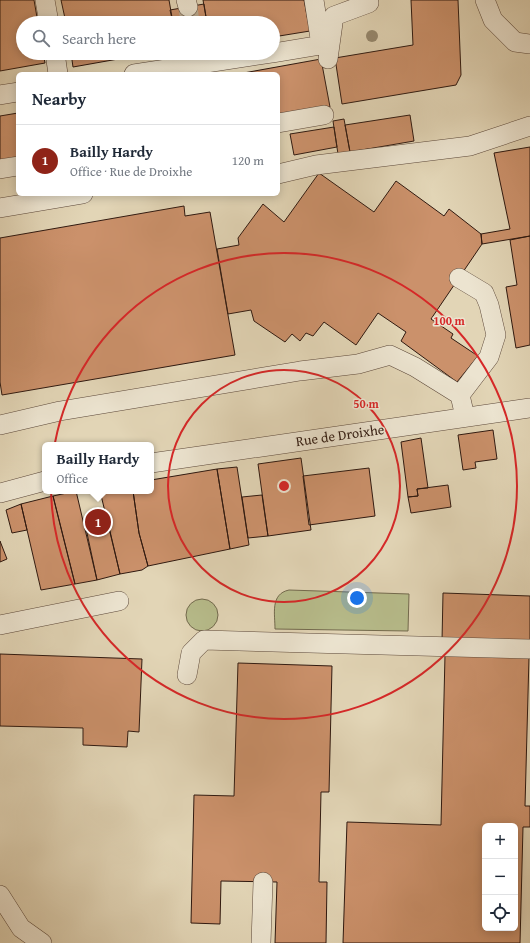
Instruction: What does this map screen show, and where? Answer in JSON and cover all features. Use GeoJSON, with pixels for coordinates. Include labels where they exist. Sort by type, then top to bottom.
{"type":"FeatureCollection","features":[{"type":"Feature","properties":{"kind":"street"},"geometry":{"type":"LineString","coordinates":[[46,0],[49,16]]}},
{"type":"Feature","properties":{"kind":"street"},"geometry":{"type":"LineString","coordinates":[[280,52],[321,45],[314,0]]}},
{"type":"Feature","properties":{"kind":"street"},"geometry":{"type":"LineString","coordinates":[[328,59],[334,16],[369,3],[368,0]]}},
{"type":"Feature","properties":{"kind":"street"},"geometry":{"type":"LineString","coordinates":[[484,0],[493,20],[515,42],[530,44]]}},
{"type":"Feature","properties":{"kind":"street"},"geometry":{"type":"LineString","coordinates":[[56,60],[58,72]]}},
{"type":"Feature","properties":{"kind":"street"},"geometry":{"type":"LineString","coordinates":[[142,72],[193,60]]}},
{"type":"Feature","properties":{"kind":"street"},"geometry":{"type":"LineString","coordinates":[[0,95],[16,92]]}},
{"type":"Feature","properties":{"kind":"street"},"geometry":{"type":"LineString","coordinates":[[280,123],[324,115]]}},
{"type":"Feature","properties":{"kind":"street"},"geometry":{"type":"LineString","coordinates":[[280,174],[316,165],[470,146],[530,126]]}},
{"type":"Feature","properties":{"kind":"street"},"geometry":{"type":"LineString","coordinates":[[0,169],[16,166]]}},
{"type":"Feature","properties":{"kind":"street"},"geometry":{"type":"LineString","coordinates":[[0,208],[71,196]]}},
{"type":"Feature","properties":{"kind":"street"},"geometry":{"type":"LineString","coordinates":[[459,278],[484,293],[489,305],[496,335],[489,357],[460,396]]}},
{"type":"Feature","properties":{"kind":"street"},"geometry":{"type":"LineString","coordinates":[[0,425],[60,411],[293,372],[358,364],[390,354],[415,367],[460,396],[465,417]]}},
{"type":"Feature","properties":{"kind":"street","name":"Rue de Droixhe"},"geometry":{"type":"LineString","coordinates":[[154,463],[530,408]]}},
{"type":"Feature","properties":{"kind":"street"},"geometry":{"type":"LineString","coordinates":[[0,493],[42,482]]}},
{"type":"Feature","properties":{"kind":"street"},"geometry":{"type":"LineString","coordinates":[[0,625],[119,601]]}},
{"type":"Feature","properties":{"kind":"street"},"geometry":{"type":"LineString","coordinates":[[187,675],[190,653],[204,640],[530,649]]}},
{"type":"Feature","properties":{"kind":"street"},"geometry":{"type":"LineString","coordinates":[[261,943],[263,882]]}},
{"type":"Feature","properties":{"kind":"street"},"geometry":{"type":"LineString","coordinates":[[0,894],[21,928],[42,943]]}},
{"type":"Feature","properties":{"kind":"green space"},"geometry":{"type":"Polygon","coordinates":[[[289,590],[409,594],[408,631],[275,629],[274,611],[276,600],[283,592],[289,590]]]}},
{"type":"Feature","properties":{"kind":"green space"},"geometry":{"type":"Polygon","coordinates":[[[199,599],[205,599],[215,606],[218,615],[217,621],[211,628],[205,631],[199,631],[189,624],[186,618],[186,612],[193,602],[199,599]]]}},
{"type":"Feature","properties":{"kind":"building"},"geometry":{"type":"Polygon","coordinates":[[[0,0],[34,0],[37,16],[16,16],[16,60],[44,60],[45,63],[0,71],[0,0]]]}},
{"type":"Feature","properties":{"kind":"building"},"geometry":{"type":"Polygon","coordinates":[[[61,0],[169,0],[172,16],[64,16],[61,0]]]}},
{"type":"Feature","properties":{"kind":"building"},"geometry":{"type":"Polygon","coordinates":[[[203,0],[304,0],[310,31],[280,36],[280,16],[206,16],[203,0]]]}},
{"type":"Feature","properties":{"kind":"building"},"geometry":{"type":"Polygon","coordinates":[[[411,0],[458,0],[461,75],[456,85],[342,104],[335,58],[413,45],[411,0]]]}},
{"type":"Feature","properties":{"kind":"building"},"geometry":{"type":"Polygon","coordinates":[[[204,4],[206,16],[171,16],[170,10],[204,4]]]}},
{"type":"Feature","properties":{"kind":"building"},"geometry":{"type":"Polygon","coordinates":[[[321,59],[330,107],[280,116],[280,72],[249,72],[321,59]]]}},
{"type":"Feature","properties":{"kind":"building"},"geometry":{"type":"Polygon","coordinates":[[[72,60],[112,60],[73,67],[72,60]]]}},
{"type":"Feature","properties":{"kind":"building"},"geometry":{"type":"Polygon","coordinates":[[[16,113],[16,162],[0,165],[0,116],[16,113]]]}},
{"type":"Feature","properties":{"kind":"building"},"geometry":{"type":"Polygon","coordinates":[[[410,115],[414,141],[350,152],[345,125],[410,115]]]}},
{"type":"Feature","properties":{"kind":"building"},"geometry":{"type":"Polygon","coordinates":[[[344,119],[350,152],[338,154],[333,121],[344,119]]]}},
{"type":"Feature","properties":{"kind":"building"},"geometry":{"type":"Polygon","coordinates":[[[334,127],[337,147],[294,155],[290,134],[334,127]]]}},
{"type":"Feature","properties":{"kind":"building"},"geometry":{"type":"Polygon","coordinates":[[[530,147],[530,236],[482,244],[481,234],[510,229],[494,153],[530,147]]]}},
{"type":"Feature","properties":{"kind":"building"},"geometry":{"type":"Polygon","coordinates":[[[319,173],[374,212],[396,181],[444,216],[449,209],[481,234],[482,244],[431,319],[453,334],[451,338],[478,356],[457,382],[401,341],[406,332],[378,313],[356,345],[324,322],[313,336],[306,333],[300,341],[292,334],[285,342],[254,321],[251,310],[228,314],[217,249],[239,245],[238,238],[263,204],[284,222],[319,173]]]}},
{"type":"Feature","properties":{"kind":"building"},"geometry":{"type":"Polygon","coordinates":[[[184,206],[185,216],[210,212],[235,355],[2,395],[0,382],[0,238],[184,206]]]}},
{"type":"Feature","properties":{"kind":"building"},"geometry":{"type":"Polygon","coordinates":[[[530,236],[530,345],[516,348],[506,287],[517,285],[510,240],[530,236]]]}},
{"type":"Feature","properties":{"kind":"building"},"geometry":{"type":"Polygon","coordinates":[[[493,430],[497,459],[475,462],[476,468],[463,470],[458,435],[493,430]]]}},
{"type":"Feature","properties":{"kind":"building"},"geometry":{"type":"Polygon","coordinates":[[[421,438],[428,488],[417,489],[418,496],[408,497],[401,442],[421,438]]]}},
{"type":"Feature","properties":{"kind":"building"},"geometry":{"type":"Polygon","coordinates":[[[301,458],[311,530],[268,536],[258,464],[301,458]]]}},
{"type":"Feature","properties":{"kind":"building"},"geometry":{"type":"Polygon","coordinates":[[[237,467],[249,545],[230,549],[217,469],[237,467]]]}},
{"type":"Feature","properties":{"kind":"building"},"geometry":{"type":"Polygon","coordinates":[[[369,468],[375,516],[309,525],[303,476],[369,468]]]}},
{"type":"Feature","properties":{"kind":"building"},"geometry":{"type":"Polygon","coordinates":[[[217,469],[230,549],[148,566],[139,533],[133,494],[154,494],[154,480],[217,469]]]}},
{"type":"Feature","properties":{"kind":"building"},"geometry":{"type":"Polygon","coordinates":[[[448,485],[451,507],[411,513],[408,497],[418,496],[417,489],[448,485]]]}},
{"type":"Feature","properties":{"kind":"building"},"geometry":{"type":"Polygon","coordinates":[[[62,494],[77,494],[97,580],[75,584],[53,496],[62,494]]]}},
{"type":"Feature","properties":{"kind":"building"},"geometry":{"type":"Polygon","coordinates":[[[101,494],[133,494],[139,533],[148,566],[142,570],[120,574],[101,494]]]}},
{"type":"Feature","properties":{"kind":"building"},"geometry":{"type":"Polygon","coordinates":[[[262,495],[268,536],[248,538],[242,497],[262,495]]]}},
{"type":"Feature","properties":{"kind":"building"},"geometry":{"type":"Polygon","coordinates":[[[53,496],[75,584],[41,590],[21,504],[53,496]]]}},
{"type":"Feature","properties":{"kind":"building"},"geometry":{"type":"Polygon","coordinates":[[[21,504],[27,530],[12,533],[6,510],[21,504]]]}},
{"type":"Feature","properties":{"kind":"building"},"geometry":{"type":"Polygon","coordinates":[[[106,514],[120,574],[97,580],[84,519],[106,514]]]}},
{"type":"Feature","properties":{"kind":"building"},"geometry":{"type":"Polygon","coordinates":[[[0,541],[7,559],[0,562],[0,541]]]}},
{"type":"Feature","properties":{"kind":"building"},"geometry":{"type":"Polygon","coordinates":[[[443,593],[530,596],[530,644],[442,641],[443,593]]]}},
{"type":"Feature","properties":{"kind":"building"},"geometry":{"type":"Polygon","coordinates":[[[0,654],[142,659],[139,732],[128,731],[127,747],[83,745],[83,728],[0,726],[0,654]]]}},
{"type":"Feature","properties":{"kind":"building"},"geometry":{"type":"Polygon","coordinates":[[[445,655],[529,657],[525,806],[530,806],[530,827],[523,827],[520,943],[343,943],[347,822],[441,825],[445,655]]]}},
{"type":"Feature","properties":{"kind":"building"},"geometry":{"type":"Polygon","coordinates":[[[238,663],[332,666],[329,792],[321,792],[319,882],[327,882],[326,943],[275,943],[277,882],[221,881],[220,924],[191,923],[194,795],[234,796],[238,663]]]}},
{"type":"Feature","properties":{"kind":"tunnel"},"geometry":{"type":"LineString","coordinates":[[188,7],[189,16]]}},
{"type":"Feature","properties":{"kind":"place","name":"Bailly Hardy"},"geometry":{"type":"Point","coordinates":[98,522]}}]}
